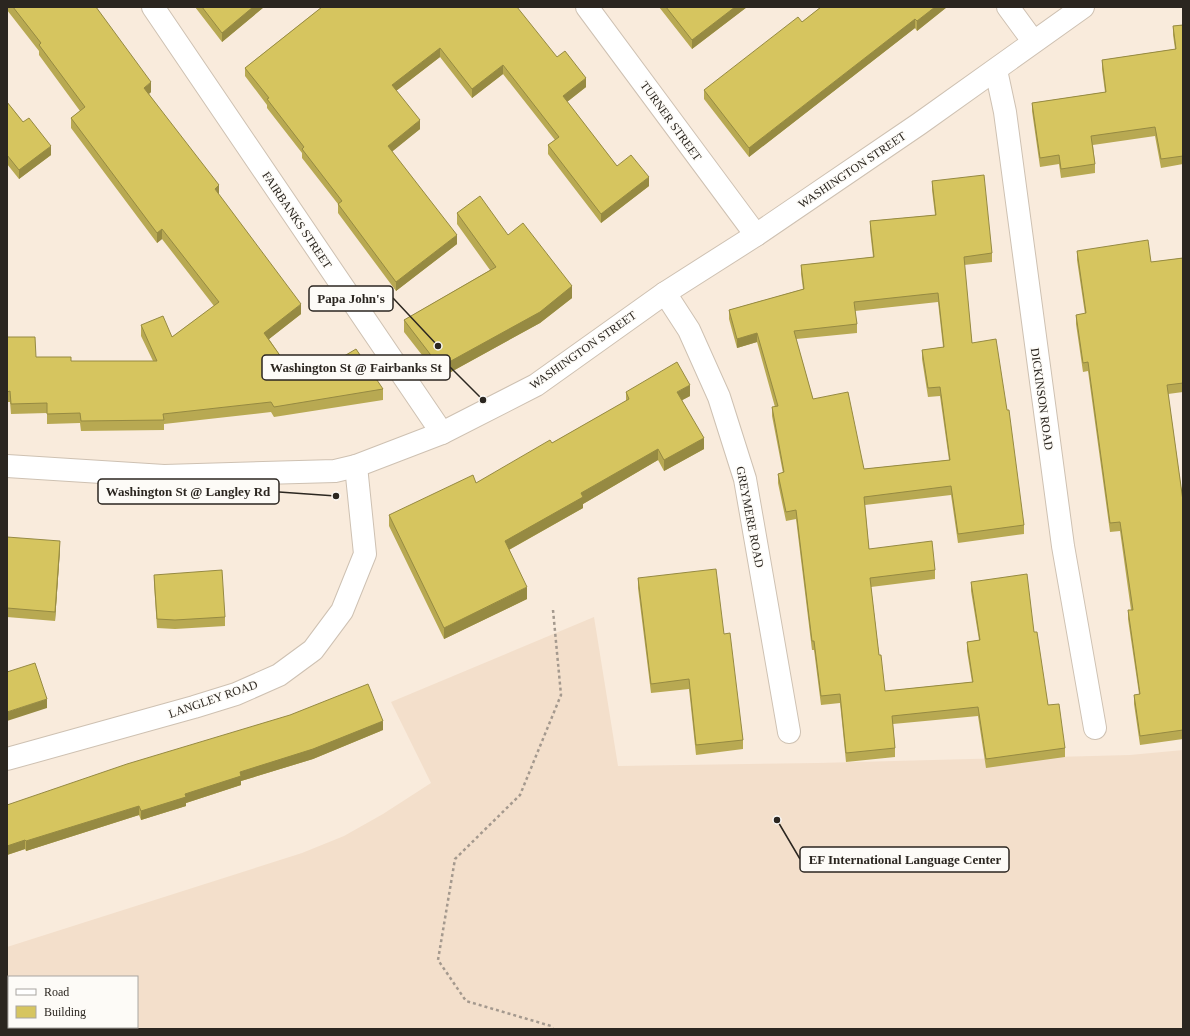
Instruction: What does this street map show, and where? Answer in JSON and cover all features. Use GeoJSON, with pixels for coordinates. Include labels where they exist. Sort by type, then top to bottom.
{"type":"FeatureCollection","features":[{"type":"Feature","properties":{"kind":"street","name":"FAIRBANKS STREET"},"geometry":{"type":"LineString","coordinates":[[153,7],[442,433]]}},
{"type":"Feature","properties":{"kind":"street","name":"TURNER STREET"},"geometry":{"type":"LineString","coordinates":[[587,7],[756,235]]}},
{"type":"Feature","properties":{"kind":"street"},"geometry":{"type":"LineString","coordinates":[[1008,7],[1033,42]]}},
{"type":"Feature","properties":{"kind":"street","name":"WASHINGTON STREET"},"geometry":{"type":"LineString","coordinates":[[7,466],[164,476],[335,472],[356,466],[442,433],[536,385],[665,293],[756,235],[996,70],[1083,7]]}},
{"type":"Feature","properties":{"kind":"street","name":"DICKINSON ROAD"},"geometry":{"type":"LineString","coordinates":[[996,70],[1005,112],[1062,546],[1095,728]]}},
{"type":"Feature","properties":{"kind":"street","name":"GREYMERE ROAD"},"geometry":{"type":"LineString","coordinates":[[665,293],[689,330],[719,397],[744,479],[789,732]]}},
{"type":"Feature","properties":{"kind":"street","name":"LANGLEY ROAD"},"geometry":{"type":"LineString","coordinates":[[7,759],[236,694],[279,675],[313,650],[342,610],[365,554],[356,466]]}},
{"type":"Feature","properties":{"kind":"path"},"geometry":{"type":"LineString","coordinates":[[553,610],[561,695],[520,795],[455,859],[438,960],[466,1001],[551,1026],[553,1029]]}},
{"type":"Feature","properties":{"kind":"shaded area"},"geometry":{"type":"Polygon","coordinates":[[[594,617],[618,766],[818,763],[1130,755],[1183,750],[1183,1029],[10,1029],[138,1028],[138,976],[8,976],[8,1006],[7,947],[302,853],[344,836],[383,814],[431,783],[391,702],[594,617]]]}},
{"type":"Feature","properties":{"kind":"building"},"geometry":{"type":"Polygon","coordinates":[[[13,7],[96,7],[151,82],[144,88],[219,185],[215,189],[301,304],[264,333],[286,364],[318,358],[324,368],[356,349],[383,389],[274,407],[271,402],[163,414],[164,420],[81,421],[80,413],[47,414],[47,403],[11,404],[10,391],[7,392],[7,337],[35,337],[36,357],[71,357],[71,361],[157,361],[141,325],[163,316],[172,337],[219,302],[162,229],[157,233],[71,118],[85,107],[39,45],[41,43],[13,7]]]}},
{"type":"Feature","properties":{"kind":"building"},"geometry":{"type":"Polygon","coordinates":[[[202,7],[253,7],[222,33],[202,7]]]}},
{"type":"Feature","properties":{"kind":"building"},"geometry":{"type":"Polygon","coordinates":[[[322,7],[517,7],[557,57],[565,51],[586,78],[563,96],[617,166],[631,155],[649,177],[601,214],[548,145],[559,137],[503,65],[472,89],[440,48],[392,85],[420,120],[388,146],[457,235],[396,282],[338,204],[342,201],[302,149],[304,147],[267,99],[269,98],[245,68],[322,7]]]}},
{"type":"Feature","properties":{"kind":"building"},"geometry":{"type":"Polygon","coordinates":[[[666,7],[735,7],[692,40],[666,7]]]}},
{"type":"Feature","properties":{"kind":"building"},"geometry":{"type":"Polygon","coordinates":[[[821,7],[935,7],[917,21],[915,19],[749,148],[704,90],[798,17],[802,22],[821,7]]]}},
{"type":"Feature","properties":{"kind":"building"},"geometry":{"type":"Polygon","coordinates":[[[1183,25],[1183,156],[1161,159],[1155,127],[1091,136],[1095,164],[1061,169],[1059,155],[1040,158],[1032,103],[1106,92],[1102,60],[1176,49],[1173,26],[1183,25]]]}},
{"type":"Feature","properties":{"kind":"building"},"geometry":{"type":"Polygon","coordinates":[[[7,102],[23,122],[29,118],[51,146],[19,170],[7,155],[7,102]]]}},
{"type":"Feature","properties":{"kind":"building"},"geometry":{"type":"Polygon","coordinates":[[[984,175],[992,253],[964,257],[972,343],[996,339],[1007,410],[1009,410],[1024,525],[958,534],[951,486],[864,497],[869,549],[932,541],[935,570],[870,578],[879,655],[881,655],[885,691],[973,682],[967,642],[980,640],[971,582],[1027,574],[1034,632],[1037,632],[1048,705],[1059,704],[1065,748],[986,759],[978,707],[892,716],[895,748],[846,753],[840,694],[821,696],[814,641],[812,641],[796,510],[786,512],[778,474],[784,472],[772,407],[778,406],[757,333],[737,339],[729,310],[804,289],[801,265],[874,257],[870,221],[936,215],[932,181],[984,175]],[[938,293],[854,302],[857,324],[794,331],[813,399],[848,392],[864,469],[950,460],[940,387],[928,388],[922,350],[944,347],[938,293]]]}},
{"type":"Feature","properties":{"kind":"building"},"geometry":{"type":"Polygon","coordinates":[[[480,196],[508,235],[523,223],[572,286],[540,312],[440,367],[404,320],[496,267],[457,213],[480,196]]]}},
{"type":"Feature","properties":{"kind":"building"},"geometry":{"type":"Polygon","coordinates":[[[1148,240],[1151,262],[1183,258],[1183,383],[1167,385],[1183,501],[1183,730],[1140,736],[1134,695],[1140,694],[1128,610],[1133,610],[1120,522],[1110,523],[1088,362],[1083,363],[1076,315],[1086,313],[1077,251],[1148,240]]]}},
{"type":"Feature","properties":{"kind":"building"},"geometry":{"type":"Polygon","coordinates":[[[677,362],[690,385],[677,392],[704,438],[664,460],[658,449],[581,493],[583,497],[505,541],[527,587],[444,628],[389,515],[473,475],[476,483],[550,440],[552,443],[629,399],[626,392],[677,362]]]}},
{"type":"Feature","properties":{"kind":"building"},"geometry":{"type":"Polygon","coordinates":[[[7,537],[60,541],[55,612],[7,608],[7,537]]]}},
{"type":"Feature","properties":{"kind":"building"},"geometry":{"type":"Polygon","coordinates":[[[716,569],[724,634],[730,633],[743,740],[696,745],[689,679],[651,684],[638,578],[716,569]]]}},
{"type":"Feature","properties":{"kind":"building"},"geometry":{"type":"Polygon","coordinates":[[[222,570],[225,617],[175,620],[157,619],[154,575],[222,570]]]}},
{"type":"Feature","properties":{"kind":"building"},"geometry":{"type":"Polygon","coordinates":[[[35,663],[47,699],[7,712],[7,672],[35,663]]]}},
{"type":"Feature","properties":{"kind":"building"},"geometry":{"type":"Polygon","coordinates":[[[368,684],[383,721],[313,749],[240,772],[241,776],[185,794],[186,797],[141,811],[139,806],[7,846],[7,805],[127,764],[290,715],[368,684]]]}},
{"type":"Feature","properties":{"kind":"place","name":"Papa John's"},"geometry":{"type":"Point","coordinates":[438,346]}},
{"type":"Feature","properties":{"kind":"place","name":"Washington St @ Fairbanks St"},"geometry":{"type":"Point","coordinates":[483,400]}},
{"type":"Feature","properties":{"kind":"place","name":"Washington St @ Langley Rd"},"geometry":{"type":"Point","coordinates":[336,496]}},
{"type":"Feature","properties":{"kind":"place","name":"EF International Language Center"},"geometry":{"type":"Point","coordinates":[777,820]}}]}
